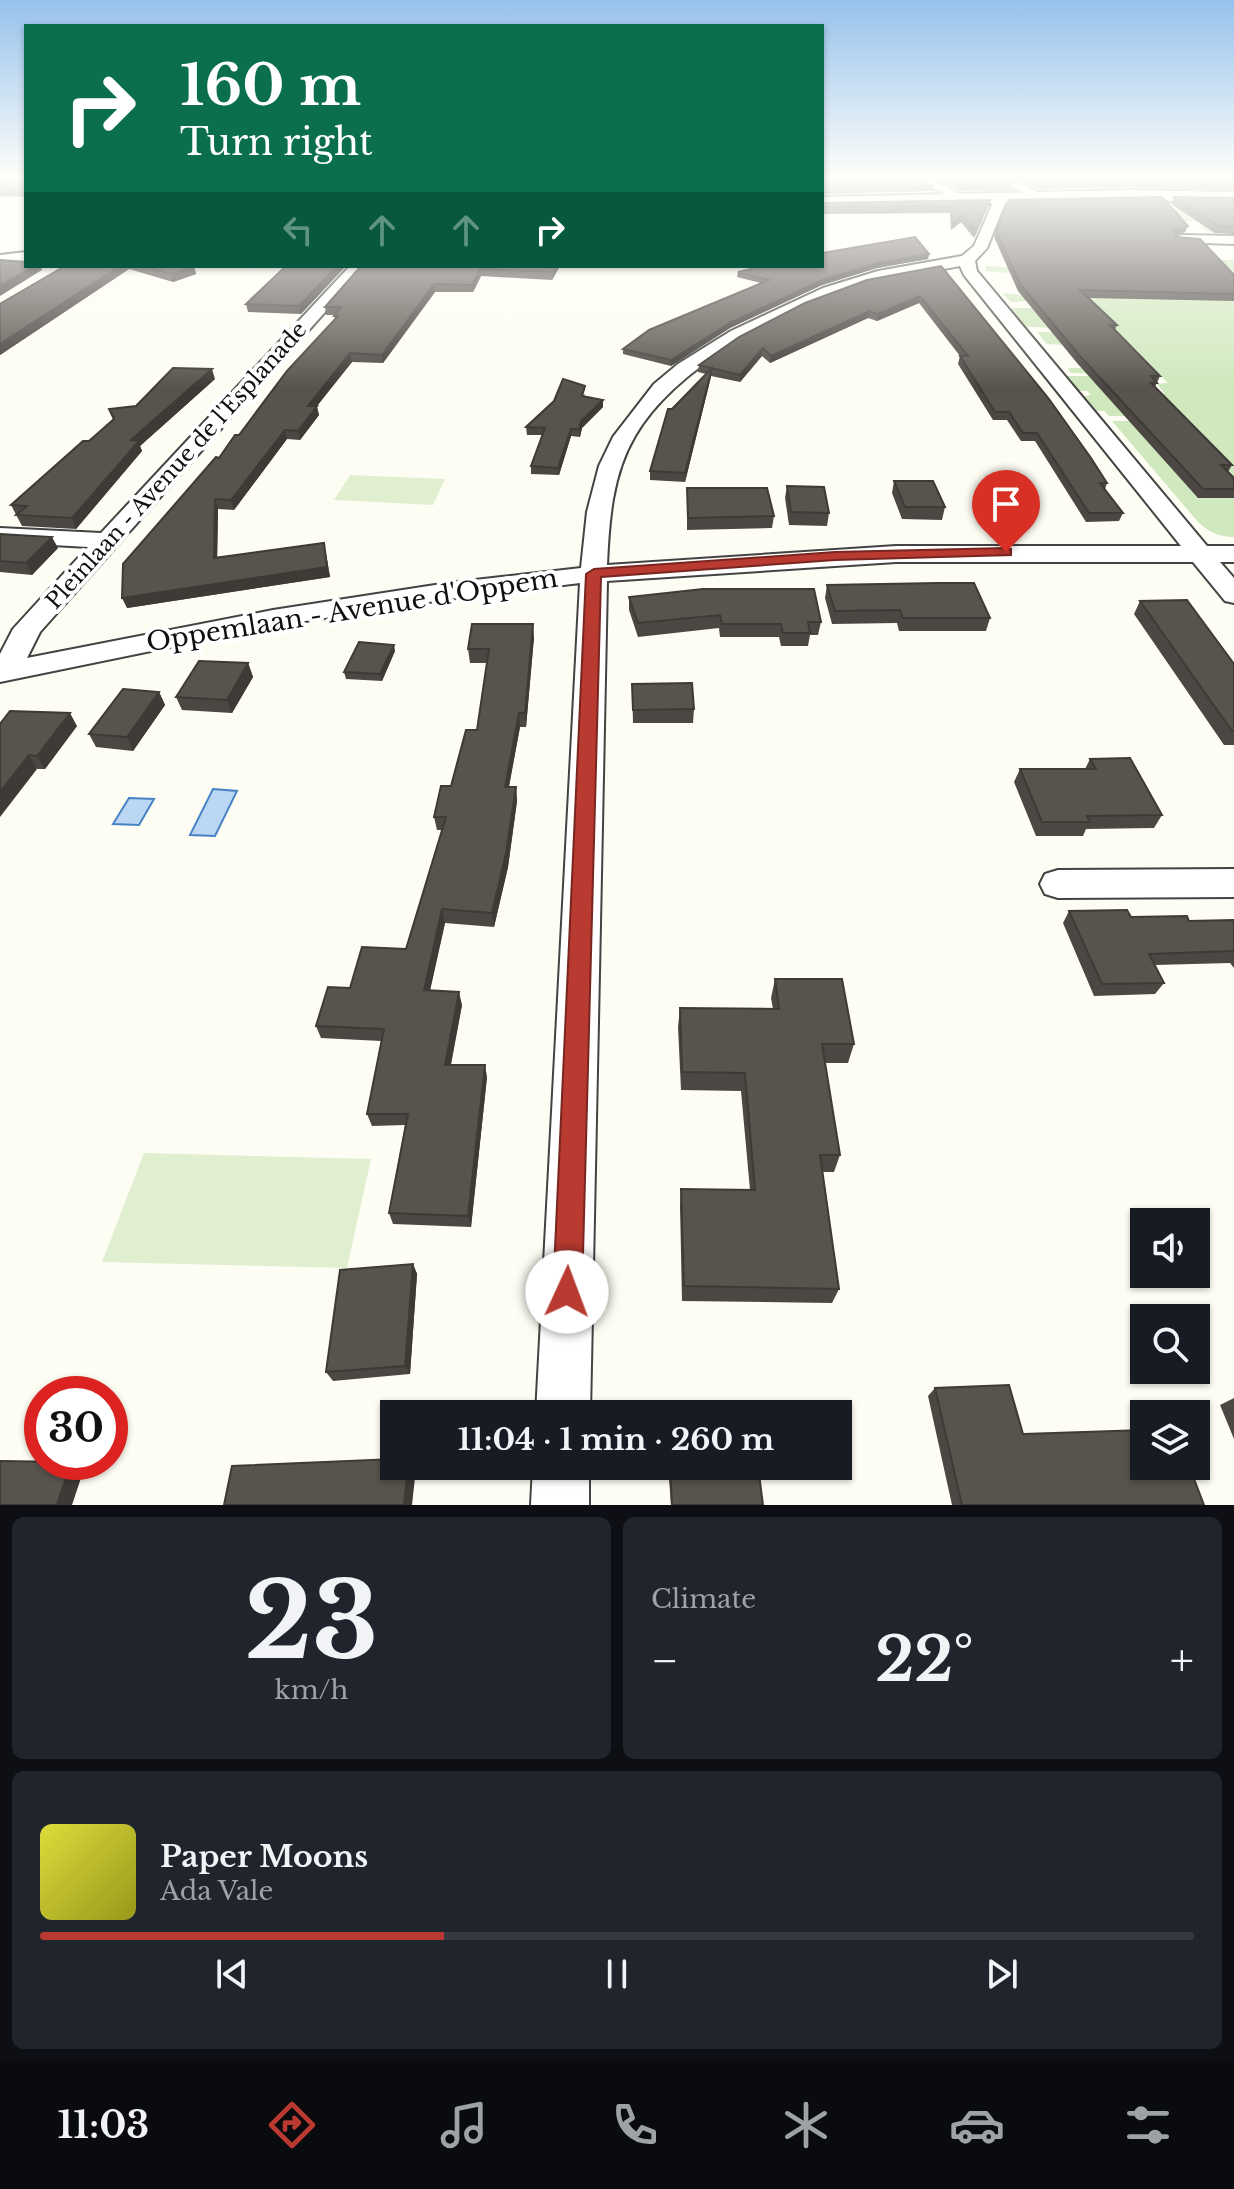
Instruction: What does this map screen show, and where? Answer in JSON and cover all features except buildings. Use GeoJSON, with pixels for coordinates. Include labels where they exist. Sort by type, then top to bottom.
{"type":"FeatureCollection","features":[{"type":"Feature","properties":{"kind":"street"},"geometry":{"type":"LineString","coordinates":[[564,1400],[594,574],[601,502],[618,449],[647,404],[689,365],[732,337],[840,287],[879,275],[967,260],[980,248]]}},
{"type":"Feature","properties":{"kind":"street"},"geometry":{"type":"LineString","coordinates":[[0,261],[24,258]]}},
{"type":"Feature","properties":{"kind":"street"},"geometry":{"type":"LineString","coordinates":[[967,260],[969,272],[1234,595]]}},
{"type":"Feature","properties":{"kind":"street","name":"Pleinlaan - Avenue de l'Esplanade"},"geometry":{"type":"LineString","coordinates":[[0,670],[13,658],[27,629],[356,268]]}},
{"type":"Feature","properties":{"kind":"street"},"geometry":{"type":"LineString","coordinates":[[0,535],[108,541]]}},
{"type":"Feature","properties":{"kind":"street","name":"Oppemlaan - Avenue d'Oppem"},"geometry":{"type":"LineString","coordinates":[[0,670],[273,618],[448,591],[594,574],[896,554],[1234,554]]}},
{"type":"Feature","properties":{"kind":"street"},"geometry":{"type":"LineString","coordinates":[[1058,884],[1234,883]]}},
{"type":"Feature","properties":{"kind":"street"},"geometry":{"type":"LineString","coordinates":[[560,1505],[561,1480]]}},
{"type":"Feature","properties":{"kind":"green space"},"geometry":{"type":"Polygon","coordinates":[[[1070,248],[1189,248],[1213,260],[1234,260],[1234,537],[1214,533],[1198,522],[1112,421],[1143,421],[1120,411],[1126,416],[1109,416],[1104,411],[1094,411],[1082,397],[1091,395],[1087,391],[1078,391],[1065,376],[1104,376],[1138,393],[1164,393],[1157,384],[1168,383],[1160,375],[1071,373],[1068,368],[1117,368],[1059,339],[1063,345],[1047,344],[1037,332],[1113,333],[1023,326],[1008,308],[1071,308],[1056,300],[1011,302],[1002,293],[1030,296],[1011,273],[986,271],[986,266],[1043,269],[1070,248]]]}},
{"type":"Feature","properties":{"kind":"green space"},"geometry":{"type":"Polygon","coordinates":[[[350,475],[445,479],[433,505],[334,500],[350,475]]]}},
{"type":"Feature","properties":{"kind":"green space"},"geometry":{"type":"Polygon","coordinates":[[[144,1153],[371,1159],[347,1268],[102,1262],[144,1153]]]}},
{"type":"Feature","properties":{"kind":"water"},"geometry":{"type":"Polygon","coordinates":[[[213,789],[237,791],[215,836],[190,835],[213,789]]]}},
{"type":"Feature","properties":{"kind":"water"},"geometry":{"type":"Polygon","coordinates":[[[129,798],[154,799],[139,825],[113,824],[129,798]]]}},
{"type":"Feature","properties":{"kind":"route"},"geometry":{"type":"LineString","coordinates":[[567,1292],[594,574],[835,556],[1006,552]]}}]}
